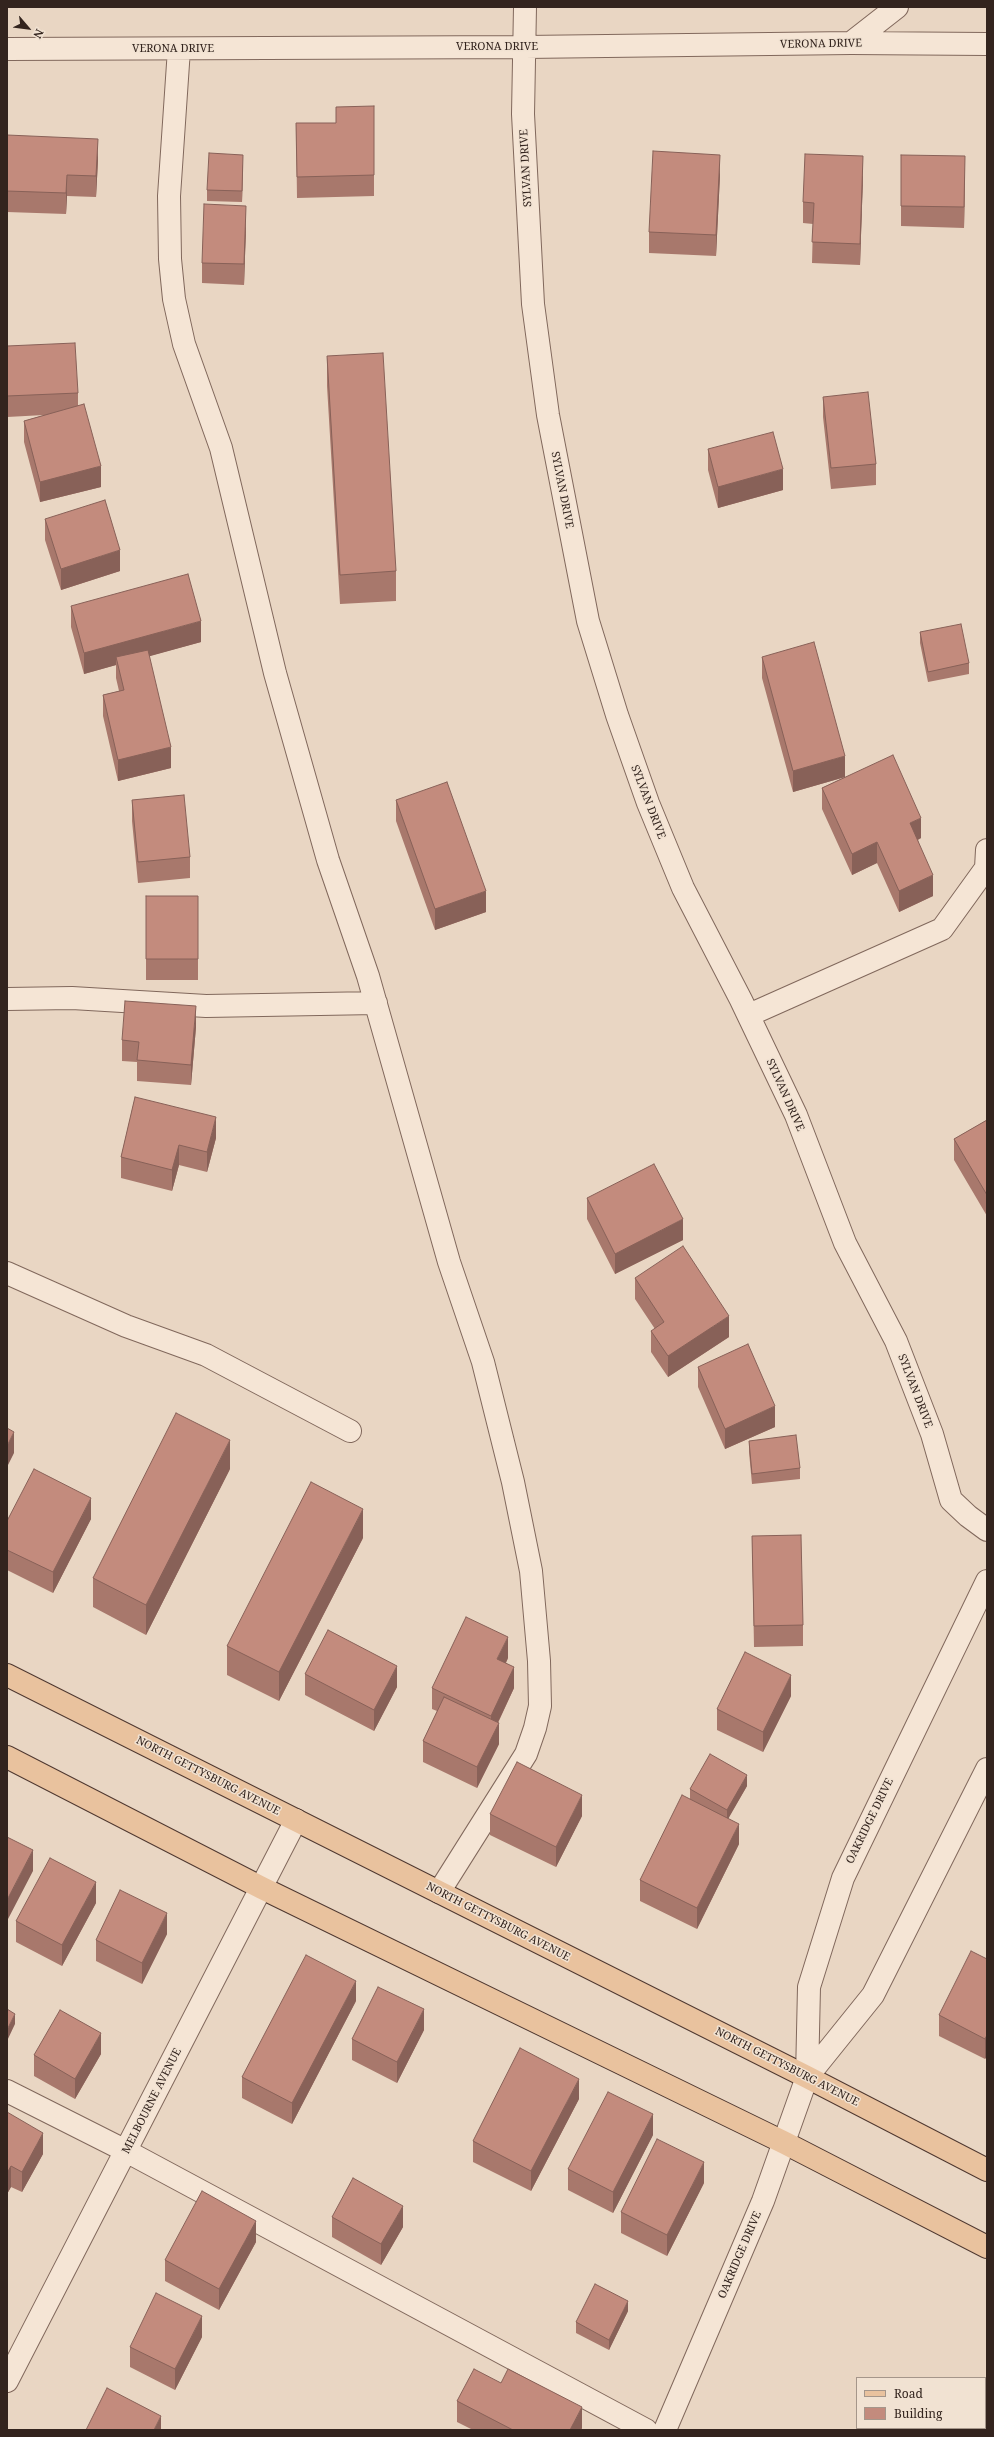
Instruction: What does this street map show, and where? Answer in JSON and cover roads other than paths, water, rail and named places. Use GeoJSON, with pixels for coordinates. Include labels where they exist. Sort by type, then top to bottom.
{"type":"FeatureCollection","features":[{"type":"Feature","properties":{"kind":"main road","name":"NORTH GETTYSBURG AVENUE"},"geometry":{"type":"LineString","coordinates":[[7,1675],[807,2077],[987,2170]]}},
{"type":"Feature","properties":{"kind":"main road"},"geometry":{"type":"LineString","coordinates":[[7,1757],[262,1888],[785,2144],[987,2247]]}},
{"type":"Feature","properties":{"kind":"street","name":"SYLVAN DRIVE"},"geometry":{"type":"LineString","coordinates":[[525,7],[522,114],[533,304],[548,415],[588,621],[617,715],[648,803],[683,888],[749,1015],[796,1116],[845,1243],[896,1341],[932,1434],[951,1500],[968,1516],[987,1530]]}},
{"type":"Feature","properties":{"kind":"street"},"geometry":{"type":"LineString","coordinates":[[851,43],[897,7]]}},
{"type":"Feature","properties":{"kind":"street","name":"VERONA DRIVE"},"geometry":{"type":"LineString","coordinates":[[7,50],[525,47],[851,43],[987,44]]}},
{"type":"Feature","properties":{"kind":"street"},"geometry":{"type":"LineString","coordinates":[[179,49],[169,196],[170,259],[174,299],[184,344],[221,448],[275,673],[328,860],[376,1003],[449,1262],[483,1362],[513,1482],[531,1571],[539,1661],[540,1706],[526,1754],[439,1892]]}},
{"type":"Feature","properties":{"kind":"street"},"geometry":{"type":"LineString","coordinates":[[749,1015],[942,929],[986,868],[987,850]]}},
{"type":"Feature","properties":{"kind":"street"},"geometry":{"type":"LineString","coordinates":[[7,998],[72,998],[206,1006],[376,1003]]}},
{"type":"Feature","properties":{"kind":"street"},"geometry":{"type":"LineString","coordinates":[[7,1273],[126,1326],[206,1355],[350,1431]]}},
{"type":"Feature","properties":{"kind":"street","name":"OAKRIDGE DRIVE"},"geometry":{"type":"LineString","coordinates":[[665,2430],[763,2201],[785,2144],[807,2077],[809,1988],[843,1878],[987,1581]]}},
{"type":"Feature","properties":{"kind":"street","name":"OAKRIDGE DRIVE"},"geometry":{"type":"LineString","coordinates":[[807,2077],[873,1995],[987,1769]]}},
{"type":"Feature","properties":{"kind":"street","name":"MELBOURNE AVENUE"},"geometry":{"type":"LineString","coordinates":[[7,2381],[296,1820]]}},
{"type":"Feature","properties":{"kind":"street"},"geometry":{"type":"LineString","coordinates":[[7,2091],[126,2151],[646,2430]]}}]}
